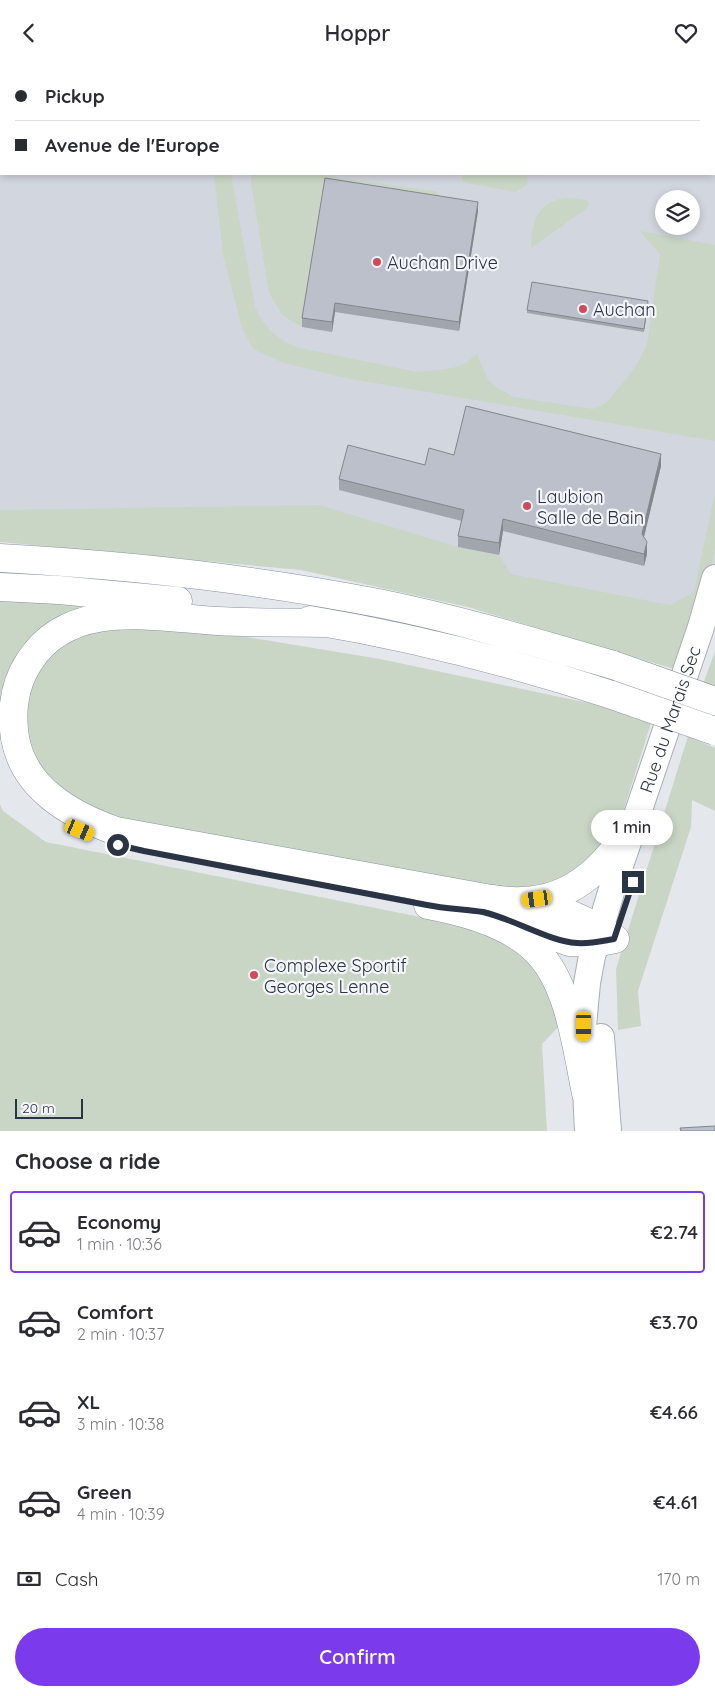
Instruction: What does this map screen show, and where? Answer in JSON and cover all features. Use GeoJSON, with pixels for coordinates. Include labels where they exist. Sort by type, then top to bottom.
{"type":"FeatureCollection","features":[{"type":"Feature","properties":{"kind":"highway"},"geometry":{"type":"LineString","coordinates":[[0,558],[172,571],[326,593],[462,623],[545,645],[613,665],[715,701]]}},
{"type":"Feature","properties":{"kind":"highway"},"geometry":{"type":"LineString","coordinates":[[0,587],[150,598],[236,608],[326,623],[454,650],[550,676],[612,695],[715,731]]}},
{"type":"Feature","properties":{"kind":"highway"},"geometry":{"type":"LineString","coordinates":[[326,623],[232,622],[133,616],[102,617],[67,626],[39,647],[26,666],[14,697],[13,721],[17,745],[25,767],[40,787],[67,809],[116,831],[473,897],[522,901],[547,906],[566,911],[603,937]]}},
{"type":"Feature","properties":{"kind":"highway"},"geometry":{"type":"LineString","coordinates":[[0,748],[12,772],[36,801],[67,823],[93,836],[144,851],[446,908],[492,914],[569,942],[603,937]]}},
{"type":"Feature","properties":{"kind":"highway"},"geometry":{"type":"LineString","coordinates":[[522,901],[548,897],[588,878],[605,862],[634,821]]}},
{"type":"Feature","properties":{"kind":"highway"},"geometry":{"type":"LineString","coordinates":[[446,908],[486,921],[503,929],[529,945],[543,957],[554,977],[569,1016],[586,1093]]}},
{"type":"Feature","properties":{"kind":"street","name":"Rue du Marais Sec"},"geometry":{"type":"LineString","coordinates":[[622,886],[634,821],[701,627],[715,578]]}},
{"type":"Feature","properties":{"kind":"street","name":"Rue du Marais Sec"},"geometry":{"type":"LineString","coordinates":[[622,886],[681,730],[715,632]]}},
{"type":"Feature","properties":{"kind":"street"},"geometry":{"type":"LineString","coordinates":[[588,1131],[584,1012],[589,970],[622,886]]}},
{"type":"Feature","properties":{"kind":"street"},"geometry":{"type":"LineString","coordinates":[[603,937],[604,971],[600,994],[608,1131]]}},
{"type":"Feature","properties":{"kind":"shaded area"},"geometry":{"type":"Polygon","coordinates":[[[0,175],[715,175],[715,616],[308,534],[0,528],[0,175]]]}},
{"type":"Feature","properties":{"kind":"green space"},"geometry":{"type":"Polygon","coordinates":[[[214,175],[231,175],[255,307],[271,331],[282,339],[296,347],[417,372],[453,368],[466,363],[477,354],[488,380],[514,397],[593,409],[606,403],[630,374],[647,344],[660,254],[640,231],[715,245],[715,441],[345,378],[284,363],[253,349],[242,328],[223,255],[214,175]]]}},
{"type":"Feature","properties":{"kind":"green space"},"geometry":{"type":"Polygon","coordinates":[[[252,175],[324,175],[435,191],[443,198],[325,187],[302,327],[281,313],[269,293],[251,183],[252,175]]]}},
{"type":"Feature","properties":{"kind":"green space"},"geometry":{"type":"Polygon","coordinates":[[[462,175],[526,175],[528,178],[527,185],[515,192],[463,181],[462,175]]]}},
{"type":"Feature","properties":{"kind":"green space"},"geometry":{"type":"Polygon","coordinates":[[[569,198],[587,200],[589,204],[586,209],[531,248],[533,229],[538,214],[550,203],[569,198]]]}},
{"type":"Feature","properties":{"kind":"green space"},"geometry":{"type":"Polygon","coordinates":[[[715,492],[715,550],[709,580],[674,669],[468,607],[301,570],[0,542],[0,510],[319,505],[458,547],[499,555],[511,574],[670,605],[694,592],[715,492]]]}},
{"type":"Feature","properties":{"kind":"green space"},"geometry":{"type":"Polygon","coordinates":[[[0,601],[78,604],[80,606],[63,616],[3,731],[0,729],[0,601]]]}},
{"type":"Feature","properties":{"kind":"green space"},"geometry":{"type":"Polygon","coordinates":[[[152,627],[240,636],[380,659],[593,704],[651,723],[623,812],[609,841],[593,860],[549,886],[499,891],[410,870],[396,875],[115,820],[58,795],[26,751],[21,715],[43,655],[93,629],[152,627]]]}},
{"type":"Feature","properties":{"kind":"green space"},"geometry":{"type":"Polygon","coordinates":[[[715,651],[715,692],[702,687],[715,651]]]}},
{"type":"Feature","properties":{"kind":"green space"},"geometry":{"type":"Polygon","coordinates":[[[688,736],[715,748],[715,811],[692,800],[691,827],[638,991],[641,1026],[618,1030],[616,969],[688,736]]]}},
{"type":"Feature","properties":{"kind":"green space","name":"Complexe Sportif Georges Lenne"},"geometry":{"type":"Polygon","coordinates":[[[0,804],[3,811],[46,842],[450,923],[495,934],[543,968],[563,1022],[542,1044],[547,1131],[0,1131],[0,804]]]}},
{"type":"Feature","properties":{"kind":"building"},"geometry":{"type":"Polygon","coordinates":[[[325,178],[478,202],[459,322],[335,303],[332,322],[302,318],[325,178]]]}},
{"type":"Feature","properties":{"kind":"building"},"geometry":{"type":"Polygon","coordinates":[[[532,282],[648,301],[644,329],[527,310],[532,282]]]}},
{"type":"Feature","properties":{"kind":"building","name":"Laubion Salle de Bain"},"geometry":{"type":"Polygon","coordinates":[[[466,406],[661,454],[642,534],[647,542],[644,554],[503,519],[499,543],[458,536],[464,510],[339,479],[348,445],[425,465],[429,448],[454,455],[466,406]]]}},
{"type":"Feature","properties":{"kind":"building"},"geometry":{"type":"Polygon","coordinates":[[[715,1126],[715,1131],[681,1131],[680,1128],[715,1126]]]}},
{"type":"Feature","properties":{"kind":"place","name":"Auchan Drive"},"geometry":{"type":"Point","coordinates":[377,262]}},
{"type":"Feature","properties":{"kind":"place","name":"Auchan"},"geometry":{"type":"Point","coordinates":[583,309]}},
{"type":"Feature","properties":{"kind":"place","name":"Laubion Salle de Bain"},"geometry":{"type":"Point","coordinates":[527,506]}},
{"type":"Feature","properties":{"kind":"place","name":"Complexe Sportif Georges Lenne"},"geometry":{"type":"Point","coordinates":[254,975]}},
{"type":"Feature","properties":{"kind":"route"},"geometry":{"type":"LineString","coordinates":[[118,845],[379,896],[446,908],[482,912],[576,943],[595,943],[614,939],[633,882]]}}]}
